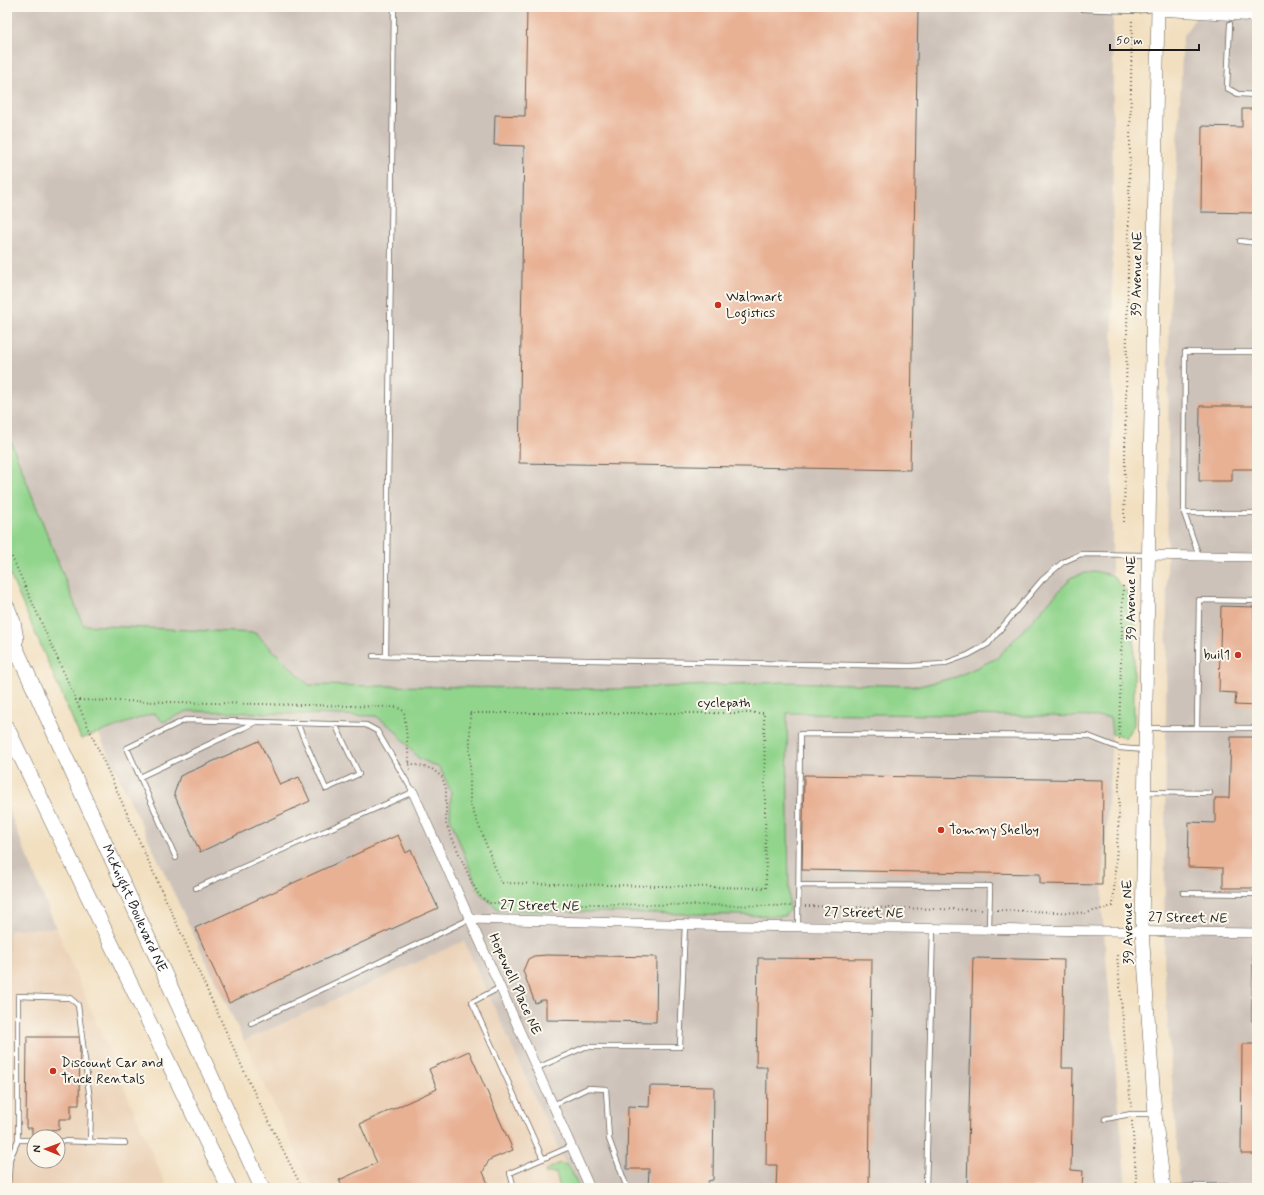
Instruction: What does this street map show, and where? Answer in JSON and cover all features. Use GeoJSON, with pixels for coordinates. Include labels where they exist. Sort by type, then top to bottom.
{"type":"FeatureCollection","features":[{"type":"Feature","properties":{"kind":"main road"},"geometry":{"type":"LineString","coordinates":[[7,607],[13,622],[18,652]]}},
{"type":"Feature","properties":{"kind":"main road","name":"McKnight Boulevard NE"},"geometry":{"type":"LineString","coordinates":[[7,629],[262,1188]]}},
{"type":"Feature","properties":{"kind":"main road"},"geometry":{"type":"LineString","coordinates":[[7,728],[229,1188]]}},
{"type":"Feature","properties":{"kind":"street"},"geometry":{"type":"LineString","coordinates":[[1158,8],[1257,15]]}},
{"type":"Feature","properties":{"kind":"street","name":"39 Avenue NE"},"geometry":{"type":"LineString","coordinates":[[1158,8],[1142,930],[1155,1114],[1164,1174],[1164,1188]]}},
{"type":"Feature","properties":{"kind":"street"},"geometry":{"type":"LineString","coordinates":[[1148,555],[1257,557]]}},
{"type":"Feature","properties":{"kind":"street","name":"Hopewell Place NE"},"geometry":{"type":"LineString","coordinates":[[413,792],[590,1188]]}},
{"type":"Feature","properties":{"kind":"street","name":"27 Street NE"},"geometry":{"type":"LineString","coordinates":[[471,919],[1256,933]]}},
{"type":"Feature","properties":{"kind":"lane"},"geometry":{"type":"LineString","coordinates":[[386,656],[394,7]]}},
{"type":"Feature","properties":{"kind":"lane"},"geometry":{"type":"LineString","coordinates":[[1083,7],[1083,9],[1132,11],[1158,8]]}},
{"type":"Feature","properties":{"kind":"lane"},"geometry":{"type":"LineString","coordinates":[[1230,24],[1227,88],[1238,94],[1257,95]]}},
{"type":"Feature","properties":{"kind":"lane"},"geometry":{"type":"LineString","coordinates":[[1240,241],[1257,243]]}},
{"type":"Feature","properties":{"kind":"lane"},"geometry":{"type":"LineString","coordinates":[[1199,556],[1184,513],[1185,352],[1257,352]]}},
{"type":"Feature","properties":{"kind":"lane"},"geometry":{"type":"LineString","coordinates":[[1184,513],[1257,513]]}},
{"type":"Feature","properties":{"kind":"lane"},"geometry":{"type":"LineString","coordinates":[[373,656],[902,666],[944,664],[968,655],[988,644],[1042,580],[1062,562],[1081,554],[1148,555]]}},
{"type":"Feature","properties":{"kind":"lane"},"geometry":{"type":"LineString","coordinates":[[1197,728],[1199,600],[1257,601]]}},
{"type":"Feature","properties":{"kind":"lane"},"geometry":{"type":"LineString","coordinates":[[176,858],[127,748],[185,720],[366,725],[377,731],[413,792],[196,888]]}},
{"type":"Feature","properties":{"kind":"lane"},"geometry":{"type":"LineString","coordinates":[[140,777],[257,722]]}},
{"type":"Feature","properties":{"kind":"lane"},"geometry":{"type":"LineString","coordinates":[[297,723],[326,789],[359,774],[335,724]]}},
{"type":"Feature","properties":{"kind":"lane"},"geometry":{"type":"LineString","coordinates":[[1146,728],[1257,728]]}},
{"type":"Feature","properties":{"kind":"lane"},"geometry":{"type":"LineString","coordinates":[[798,926],[800,734],[1088,736],[1119,748],[1146,750]]}},
{"type":"Feature","properties":{"kind":"lane"},"geometry":{"type":"LineString","coordinates":[[1145,792],[1210,793]]}},
{"type":"Feature","properties":{"kind":"lane"},"geometry":{"type":"LineString","coordinates":[[799,884],[990,886],[990,929]]}},
{"type":"Feature","properties":{"kind":"lane"},"geometry":{"type":"LineString","coordinates":[[1183,893],[1257,894]]}},
{"type":"Feature","properties":{"kind":"lane"},"geometry":{"type":"LineString","coordinates":[[251,1023],[471,919]]}},
{"type":"Feature","properties":{"kind":"lane"},"geometry":{"type":"LineString","coordinates":[[537,1068],[585,1047],[680,1047],[685,924]]}},
{"type":"Feature","properties":{"kind":"lane"},"geometry":{"type":"LineString","coordinates":[[926,1188],[933,928]]}},
{"type":"Feature","properties":{"kind":"lane"},"geometry":{"type":"LineString","coordinates":[[1254,1019],[1256,933]]}},
{"type":"Feature","properties":{"kind":"lane"},"geometry":{"type":"LineString","coordinates":[[501,987],[472,1002],[543,1158]]}},
{"type":"Feature","properties":{"kind":"lane"},"geometry":{"type":"LineString","coordinates":[[8,1188],[10,1159],[18,1140],[18,996],[70,998],[78,1005],[91,1108],[90,1142]]}},
{"type":"Feature","properties":{"kind":"lane"},"geometry":{"type":"LineString","coordinates":[[553,1105],[588,1088],[606,1089],[608,1139],[627,1188]]}},
{"type":"Feature","properties":{"kind":"lane"},"geometry":{"type":"LineString","coordinates":[[1105,1119],[1131,1114],[1155,1114]]}},
{"type":"Feature","properties":{"kind":"lane"},"geometry":{"type":"LineString","coordinates":[[18,1140],[26,1140]]}},
{"type":"Feature","properties":{"kind":"lane"},"geometry":{"type":"LineString","coordinates":[[66,1140],[125,1143]]}},
{"type":"Feature","properties":{"kind":"lane"},"geometry":{"type":"LineString","coordinates":[[514,1188],[510,1172],[572,1146]]}},
{"type":"Feature","properties":{"kind":"lane"},"geometry":{"type":"LineString","coordinates":[[1168,1188],[1197,1186],[1257,1187]]}},
{"type":"Feature","properties":{"kind":"path"},"geometry":{"type":"LineString","coordinates":[[1124,522],[1132,11]]}},
{"type":"Feature","properties":{"kind":"path"},"geometry":{"type":"LineString","coordinates":[[7,546],[154,876],[250,1084],[302,1188]]}},
{"type":"Feature","properties":{"kind":"path","name":"cyclepath"},"geometry":{"type":"LineString","coordinates":[[470,713],[764,713],[766,888],[501,883],[470,803],[470,713]]}},
{"type":"Feature","properties":{"kind":"path"},"geometry":{"type":"LineString","coordinates":[[409,763],[432,769],[442,777],[446,789],[446,824],[472,883],[480,895],[489,903],[799,906],[1086,913],[1113,906]]}},
{"type":"Feature","properties":{"kind":"path"},"geometry":{"type":"LineString","coordinates":[[1117,955],[1137,1188]]}},
{"type":"Feature","properties":{"kind":"shaded area"},"geometry":{"type":"Polygon","coordinates":[[[7,7],[1113,7],[1112,575],[1093,571],[1072,577],[997,658],[956,677],[919,686],[785,682],[614,689],[309,685],[255,633],[83,625],[7,432],[7,7]]]}},
{"type":"Feature","properties":{"kind":"shaded area"},"geometry":{"type":"Polygon","coordinates":[[[1203,7],[1257,7],[1257,1188],[1180,1188],[1164,973],[1169,328],[1183,36],[1203,7]]]}},
{"type":"Feature","properties":{"kind":"shaded area"},"geometry":{"type":"Polygon","coordinates":[[[188,711],[376,716],[394,729],[418,758],[440,768],[451,792],[450,818],[789,911],[787,713],[1111,717],[1112,734],[1102,910],[1126,1188],[576,1188],[464,941],[244,1041],[98,733],[154,713],[163,722],[188,711]]]}},
{"type":"Feature","properties":{"kind":"shaded area"},"geometry":{"type":"Polygon","coordinates":[[[7,806],[56,928],[9,930],[7,1025],[7,806]]]}},
{"type":"Feature","properties":{"kind":"shaded area"},"geometry":{"type":"Polygon","coordinates":[[[56,928],[167,1188],[7,1188],[7,1025],[9,930],[56,928]]]}},
{"type":"Feature","properties":{"kind":"shaded area"},"geometry":{"type":"Polygon","coordinates":[[[464,941],[576,1188],[313,1188],[244,1041],[464,941]]]}},
{"type":"Feature","properties":{"kind":"green space"},"geometry":{"type":"Polygon","coordinates":[[[7,432],[83,625],[255,633],[309,685],[614,689],[785,682],[919,686],[956,677],[997,658],[1072,577],[1093,571],[1112,575],[1127,592],[1134,606],[1134,725],[1125,738],[1112,734],[1110,717],[787,713],[789,911],[784,916],[499,910],[479,892],[450,818],[451,792],[440,768],[418,758],[394,729],[376,716],[188,711],[163,722],[154,713],[81,739],[7,568],[7,432]]]}},
{"type":"Feature","properties":{"kind":"green space"},"geometry":{"type":"Polygon","coordinates":[[[560,1163],[569,1166],[579,1188],[560,1188],[556,1173],[545,1173],[546,1170],[560,1163]]]}},
{"type":"Feature","properties":{"kind":"building","name":"Walmart Logistics"},"geometry":{"type":"Polygon","coordinates":[[[527,7],[918,7],[910,470],[519,463],[524,146],[494,145],[495,115],[525,116],[527,7]]]}},
{"type":"Feature","properties":{"kind":"building"},"geometry":{"type":"Polygon","coordinates":[[[1242,109],[1257,109],[1257,213],[1201,212],[1202,126],[1242,127],[1242,109]]]}},
{"type":"Feature","properties":{"kind":"building"},"geometry":{"type":"Polygon","coordinates":[[[1200,406],[1257,406],[1257,469],[1232,469],[1232,481],[1199,481],[1200,406]]]}},
{"type":"Feature","properties":{"kind":"building","name":"buil1"},"geometry":{"type":"Polygon","coordinates":[[[1221,606],[1254,607],[1254,618],[1257,618],[1257,706],[1235,705],[1236,693],[1219,692],[1221,606]]]}},
{"type":"Feature","properties":{"kind":"building"},"geometry":{"type":"Polygon","coordinates":[[[1231,737],[1257,737],[1257,888],[1223,888],[1223,868],[1188,867],[1189,822],[1215,823],[1215,798],[1229,798],[1231,737]]]}},
{"type":"Feature","properties":{"kind":"building"},"geometry":{"type":"Polygon","coordinates":[[[259,741],[280,785],[299,777],[310,801],[200,852],[174,794],[180,776],[259,741]]]}},
{"type":"Feature","properties":{"kind":"building"},"geometry":{"type":"Polygon","coordinates":[[[804,775],[1103,780],[1102,885],[1040,884],[1040,874],[802,870],[804,775]]]}},
{"type":"Feature","properties":{"kind":"building"},"geometry":{"type":"Polygon","coordinates":[[[398,835],[406,853],[411,850],[438,908],[229,1003],[195,928],[398,835]]]}},
{"type":"Feature","properties":{"kind":"building"},"geometry":{"type":"Polygon","coordinates":[[[534,956],[657,957],[656,1022],[546,1020],[546,1000],[535,1003],[523,971],[528,959],[534,956]]]}},
{"type":"Feature","properties":{"kind":"building"},"geometry":{"type":"Polygon","coordinates":[[[758,958],[872,959],[869,1188],[776,1188],[777,1165],[766,1165],[767,1067],[756,1067],[758,958]]]}},
{"type":"Feature","properties":{"kind":"building"},"geometry":{"type":"Polygon","coordinates":[[[973,958],[1064,960],[1062,1068],[1073,1068],[1071,1170],[1083,1171],[1082,1188],[967,1188],[973,958]]]}},
{"type":"Feature","properties":{"kind":"building","name":"Discount Car and Truck Rentals"},"geometry":{"type":"Polygon","coordinates":[[[27,1037],[80,1037],[79,1105],[71,1105],[71,1119],[59,1119],[59,1129],[26,1128],[27,1037]]]}},
{"type":"Feature","properties":{"kind":"building"},"geometry":{"type":"Polygon","coordinates":[[[1242,1044],[1257,1044],[1257,1154],[1241,1154],[1242,1044]]]}},
{"type":"Feature","properties":{"kind":"building"},"geometry":{"type":"Polygon","coordinates":[[[469,1051],[513,1150],[489,1160],[483,1172],[489,1186],[485,1188],[343,1188],[339,1180],[377,1163],[360,1124],[437,1089],[429,1069],[469,1051]]]}},
{"type":"Feature","properties":{"kind":"building"},"geometry":{"type":"Polygon","coordinates":[[[650,1086],[714,1087],[713,1180],[708,1181],[708,1188],[648,1188],[649,1169],[627,1169],[628,1106],[649,1107],[650,1086]]]}},
{"type":"Feature","properties":{"kind":"place","name":"Walmart Logistics"},"geometry":{"type":"Point","coordinates":[718,305]}},
{"type":"Feature","properties":{"kind":"place","name":"buil1"},"geometry":{"type":"Point","coordinates":[1238,655]}},
{"type":"Feature","properties":{"kind":"place","name":"Tommy Shelby"},"geometry":{"type":"Point","coordinates":[941,830]}},
{"type":"Feature","properties":{"kind":"place","name":"Discount Car and Truck Rentals"},"geometry":{"type":"Point","coordinates":[53,1071]}}]}
